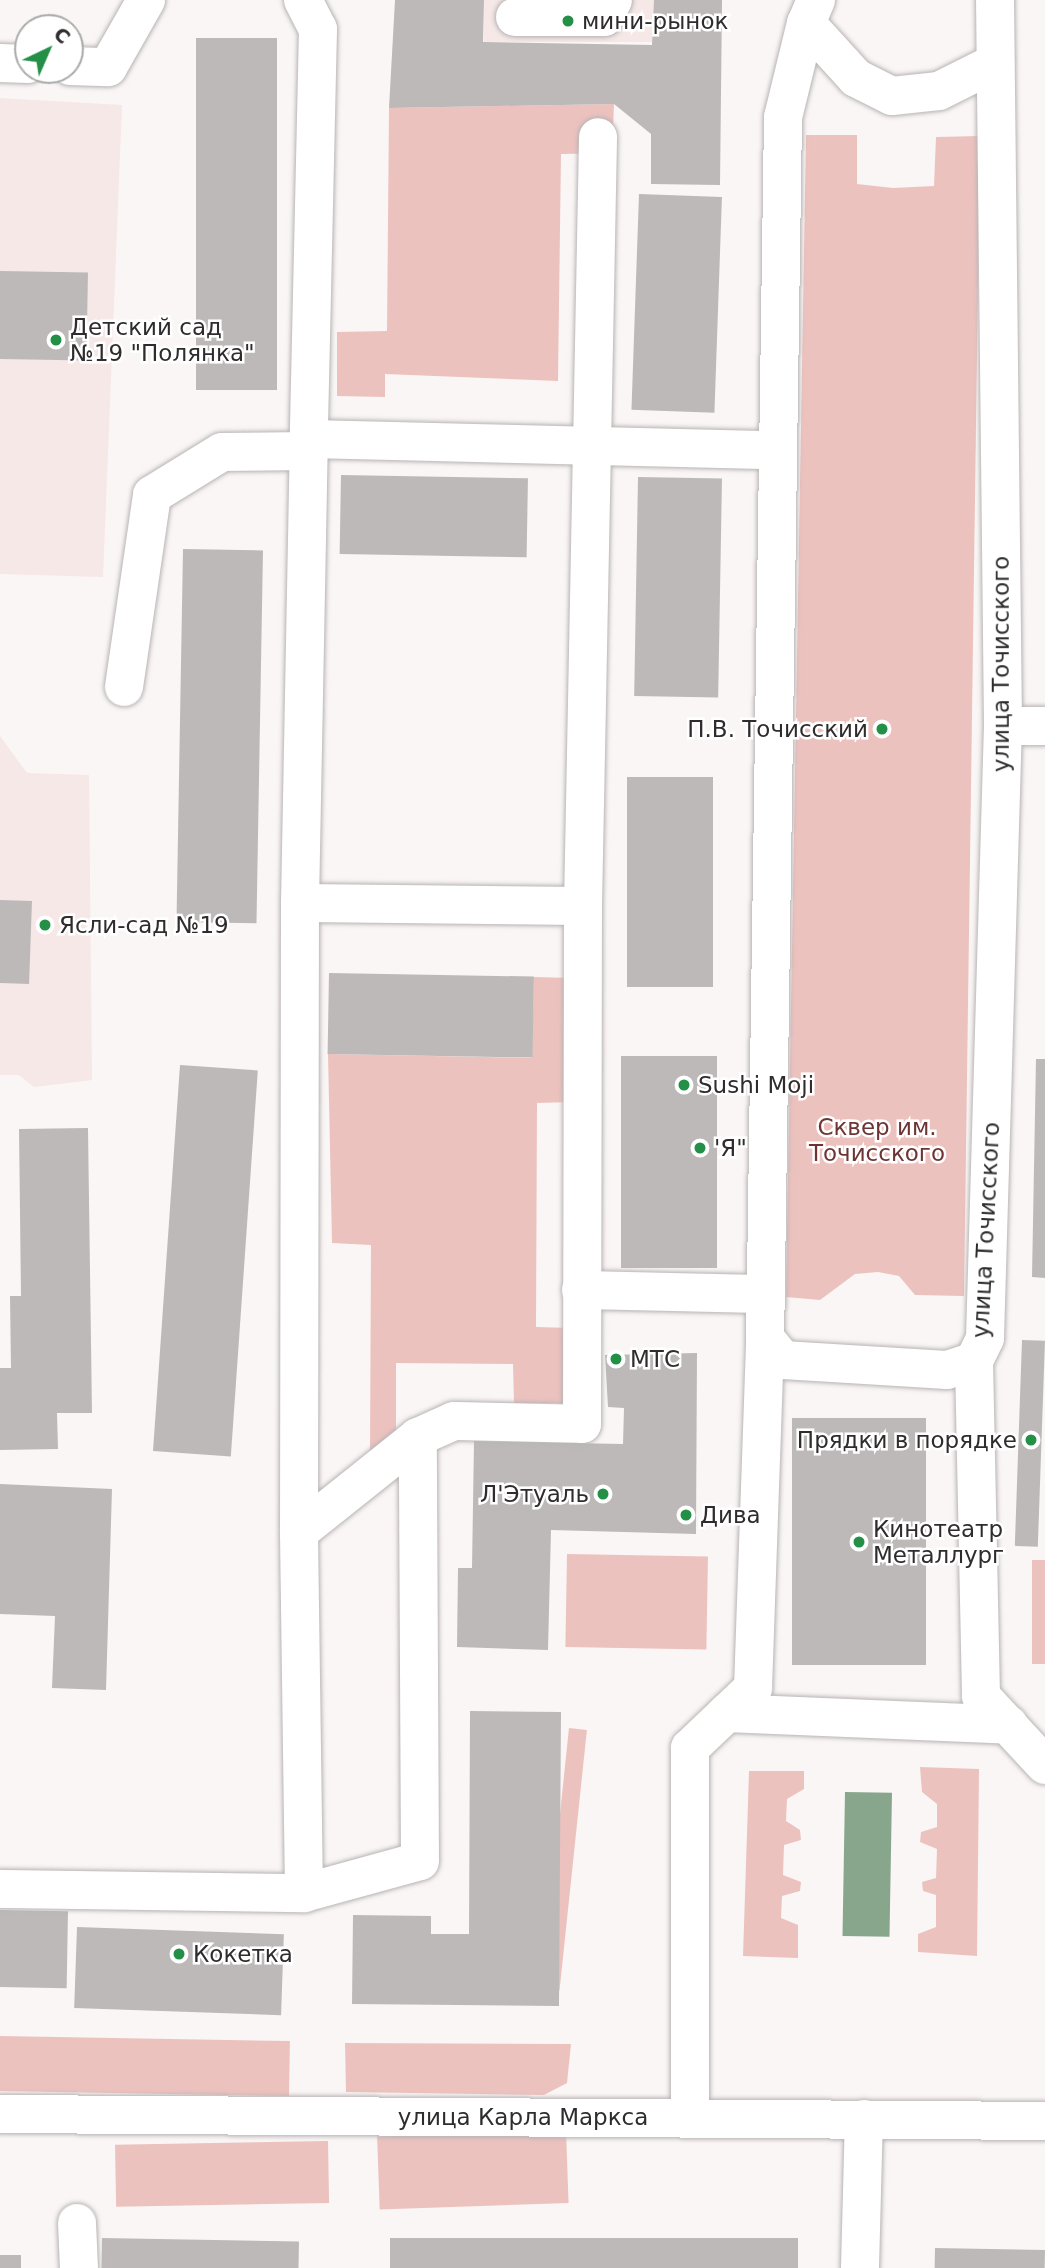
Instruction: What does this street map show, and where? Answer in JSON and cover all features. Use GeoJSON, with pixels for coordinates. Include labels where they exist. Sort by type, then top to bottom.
{"type":"FeatureCollection","features":[{"type":"Feature","properties":{"kind":"street"},"geometry":{"type":"LineString","coordinates":[[84,66],[108,67],[146,0]]}},
{"type":"Feature","properties":{"kind":"street"},"geometry":{"type":"LineString","coordinates":[[303,0],[318,29],[300,903],[299,1532],[304,1894]]}},
{"type":"Feature","properties":{"kind":"street"},"geometry":{"type":"LineString","coordinates":[[515,17],[604,17],[613,0]]}},
{"type":"Feature","properties":{"kind":"street","name":"улица Точисского"},"geometry":{"type":"LineString","coordinates":[[765,1338],[783,1360],[947,1370],[974,1361],[985,1338],[1003,726],[995,0]]}},
{"type":"Feature","properties":{"kind":"street"},"geometry":{"type":"LineString","coordinates":[[811,12],[856,78],[892,96],[939,91],[995,64]]}},
{"type":"Feature","properties":{"kind":"street"},"geometry":{"type":"LineString","coordinates":[[690,2118],[690,1748],[753,1688],[765,1338],[763,1294],[774,450],[783,117],[811,12]]}},
{"type":"Feature","properties":{"kind":"street"},"geometry":{"type":"LineString","coordinates":[[299,1532],[418,1437],[454,1421],[582,1424],[583,905],[598,138]]}},
{"type":"Feature","properties":{"kind":"street"},"geometry":{"type":"LineString","coordinates":[[124,687],[152,495],[222,452],[309,445],[594,442],[774,450]]}},
{"type":"Feature","properties":{"kind":"street"},"geometry":{"type":"LineString","coordinates":[[1003,726],[1045,726]]}},
{"type":"Feature","properties":{"kind":"street"},"geometry":{"type":"LineString","coordinates":[[300,903],[583,905]]}},
{"type":"Feature","properties":{"kind":"street"},"geometry":{"type":"LineString","coordinates":[[581,1290],[763,1294]]}},
{"type":"Feature","properties":{"kind":"street"},"geometry":{"type":"LineString","coordinates":[[974,1361],[981,1696],[1045,1765]]}},
{"type":"Feature","properties":{"kind":"street"},"geometry":{"type":"LineString","coordinates":[[0,1889],[304,1894],[420,1861],[418,1437]]}},
{"type":"Feature","properties":{"kind":"street"},"geometry":{"type":"LineString","coordinates":[[727,1713],[1009,1725]]}},
{"type":"Feature","properties":{"kind":"street"},"geometry":{"type":"LineString","coordinates":[[1045,2097],[1045,2122]]}},
{"type":"Feature","properties":{"kind":"street","name":"улица Карла Маркса"},"geometry":{"type":"LineString","coordinates":[[0,2114],[1045,2122]]}},
{"type":"Feature","properties":{"kind":"street"},"geometry":{"type":"LineString","coordinates":[[860,2268],[864,2119]]}},
{"type":"Feature","properties":{"kind":"street"},"geometry":{"type":"LineString","coordinates":[[77,2223],[79,2268]]}},
{"type":"Feature","properties":{"kind":"shaded area","name":"мини-рынок"},"geometry":{"type":"Polygon","coordinates":[[[484,0],[654,0],[654,42],[484,42],[484,0]]]}},
{"type":"Feature","properties":{"kind":"shaded area","name":"Детский сад №19 \"Полянка\""},"geometry":{"type":"Polygon","coordinates":[[[0,98],[122,105],[103,577],[0,574],[0,98]]]}},
{"type":"Feature","properties":{"kind":"shaded area","name":"Ясли-сад №19"},"geometry":{"type":"Polygon","coordinates":[[[0,736],[27,773],[89,775],[92,1080],[34,1087],[19,1075],[0,1075],[0,736]]]}},
{"type":"Feature","properties":{"kind":"shaded area"},"geometry":{"type":"Polygon","coordinates":[[[845,1792],[892,1793],[889,1937],[842,1936],[845,1792]]]}},
{"type":"Feature","properties":{"kind":"green space"},"geometry":{"type":"Polygon","coordinates":[[[614,104],[612,153],[561,154],[558,381],[385,374],[385,397],[337,396],[337,332],[387,331],[389,108],[614,104]]]}},
{"type":"Feature","properties":{"kind":"green space","name":"Сквер им. Точисского"},"geometry":{"type":"Polygon","coordinates":[[[806,135],[857,135],[857,184],[893,188],[934,186],[936,137],[980,136],[964,1296],[915,1295],[899,1276],[878,1272],[855,1274],[820,1300],[786,1297],[806,135]]]}},
{"type":"Feature","properties":{"kind":"green space"},"geometry":{"type":"Polygon","coordinates":[[[534,977],[573,978],[572,1102],[537,1103],[536,1327],[572,1328],[572,1403],[514,1403],[513,1364],[396,1363],[396,1440],[370,1455],[371,1245],[332,1243],[328,1054],[532,1058],[534,977]]]}},
{"type":"Feature","properties":{"kind":"green space"},"geometry":{"type":"Polygon","coordinates":[[[567,1554],[708,1556],[706,1649],[565,1647],[567,1554]]]}},
{"type":"Feature","properties":{"kind":"green space"},"geometry":{"type":"Polygon","coordinates":[[[1032,1560],[1045,1560],[1045,1664],[1032,1664],[1032,1560]]]}},
{"type":"Feature","properties":{"kind":"green space"},"geometry":{"type":"Polygon","coordinates":[[[569,1728],[587,1730],[560,1990],[542,1989],[569,1728]]]}},
{"type":"Feature","properties":{"kind":"green space"},"geometry":{"type":"Polygon","coordinates":[[[920,1767],[979,1769],[977,1956],[918,1952],[918,1934],[936,1927],[936,1895],[923,1891],[922,1882],[936,1878],[937,1849],[920,1842],[921,1832],[937,1827],[937,1804],[922,1792],[920,1767]]]}},
{"type":"Feature","properties":{"kind":"green space"},"geometry":{"type":"Polygon","coordinates":[[[749,1771],[804,1771],[804,1789],[787,1799],[786,1821],[800,1830],[801,1840],[784,1845],[783,1875],[801,1882],[800,1891],[782,1896],[781,1918],[798,1925],[798,1958],[743,1956],[749,1771]]]}},
{"type":"Feature","properties":{"kind":"green space"},"geometry":{"type":"Polygon","coordinates":[[[0,2036],[290,2041],[289,2096],[0,2091],[0,2036]]]}},
{"type":"Feature","properties":{"kind":"green space"},"geometry":{"type":"Polygon","coordinates":[[[345,2043],[571,2044],[567,2083],[544,2095],[346,2092],[345,2043]]]}},
{"type":"Feature","properties":{"kind":"green space"},"geometry":{"type":"Polygon","coordinates":[[[566,2130],[569,2203],[380,2210],[377,2137],[566,2130]]]}},
{"type":"Feature","properties":{"kind":"green space"},"geometry":{"type":"Polygon","coordinates":[[[328,2141],[329,2203],[116,2207],[115,2145],[328,2141]]]}},
{"type":"Feature","properties":{"kind":"building"},"geometry":{"type":"Polygon","coordinates":[[[395,0],[484,0],[483,42],[652,45],[654,0],[722,0],[720,185],[651,184],[651,134],[614,104],[389,108],[395,0]]]}},
{"type":"Feature","properties":{"kind":"building"},"geometry":{"type":"Polygon","coordinates":[[[196,38],[277,38],[277,390],[196,390],[196,38]]]}},
{"type":"Feature","properties":{"kind":"building"},"geometry":{"type":"Polygon","coordinates":[[[639,194],[722,197],[714,413],[631,410],[639,194]]]}},
{"type":"Feature","properties":{"kind":"building"},"geometry":{"type":"Polygon","coordinates":[[[0,271],[88,273],[86,361],[0,359],[0,271]]]}},
{"type":"Feature","properties":{"kind":"building"},"geometry":{"type":"Polygon","coordinates":[[[341,475],[528,478],[527,557],[340,554],[341,475]]]}},
{"type":"Feature","properties":{"kind":"building"},"geometry":{"type":"Polygon","coordinates":[[[638,477],[722,478],[718,697],[634,696],[638,477]]]}},
{"type":"Feature","properties":{"kind":"building"},"geometry":{"type":"Polygon","coordinates":[[[183,549],[263,550],[256,923],[176,922],[183,549]]]}},
{"type":"Feature","properties":{"kind":"building"},"geometry":{"type":"Polygon","coordinates":[[[627,777],[713,777],[713,987],[627,987],[627,777]]]}},
{"type":"Feature","properties":{"kind":"building"},"geometry":{"type":"Polygon","coordinates":[[[0,900],[32,901],[29,984],[0,983],[0,900]]]}},
{"type":"Feature","properties":{"kind":"building"},"geometry":{"type":"Polygon","coordinates":[[[329,973],[534,977],[533,1058],[328,1054],[329,973]]]}},
{"type":"Feature","properties":{"kind":"building"},"geometry":{"type":"Polygon","coordinates":[[[621,1056],[717,1056],[717,1268],[621,1268],[621,1056]]]}},
{"type":"Feature","properties":{"kind":"building"},"geometry":{"type":"Polygon","coordinates":[[[1036,1059],[1045,1059],[1045,1278],[1032,1277],[1036,1059]]]}},
{"type":"Feature","properties":{"kind":"building"},"geometry":{"type":"Polygon","coordinates":[[[180,1065],[258,1070],[231,1456],[153,1451],[180,1065]]]}},
{"type":"Feature","properties":{"kind":"building"},"geometry":{"type":"Polygon","coordinates":[[[88,1128],[92,1413],[57,1413],[58,1449],[0,1450],[0,1368],[11,1368],[10,1296],[21,1296],[19,1129],[88,1128]]]}},
{"type":"Feature","properties":{"kind":"building"},"geometry":{"type":"Polygon","coordinates":[[[1022,1340],[1045,1341],[1038,1547],[1015,1546],[1022,1340]]]}},
{"type":"Feature","properties":{"kind":"building"},"geometry":{"type":"Polygon","coordinates":[[[697,1353],[696,1534],[551,1530],[548,1650],[457,1647],[458,1568],[472,1568],[474,1441],[623,1444],[624,1408],[608,1407],[605,1355],[697,1353]]]}},
{"type":"Feature","properties":{"kind":"building","name":"Кинотеатр Металлург"},"geometry":{"type":"Polygon","coordinates":[[[792,1418],[926,1418],[926,1665],[792,1665],[792,1418]]]}},
{"type":"Feature","properties":{"kind":"building"},"geometry":{"type":"Polygon","coordinates":[[[0,1484],[112,1489],[106,1690],[52,1688],[55,1616],[0,1614],[0,1484]]]}},
{"type":"Feature","properties":{"kind":"building"},"geometry":{"type":"Polygon","coordinates":[[[470,1711],[561,1712],[559,2006],[352,2004],[353,1915],[431,1916],[431,1934],[469,1934],[470,1711]]]}},
{"type":"Feature","properties":{"kind":"building"},"geometry":{"type":"Polygon","coordinates":[[[0,1910],[68,1911],[67,1988],[0,1987],[0,1910]]]}},
{"type":"Feature","properties":{"kind":"building"},"geometry":{"type":"Polygon","coordinates":[[[77,1927],[284,1934],[281,2015],[74,2008],[77,1927]]]}},
{"type":"Feature","properties":{"kind":"building"},"geometry":{"type":"Polygon","coordinates":[[[102,2238],[299,2241],[299,2268],[101,2268],[102,2238]]]}},
{"type":"Feature","properties":{"kind":"building"},"geometry":{"type":"Polygon","coordinates":[[[390,2238],[798,2238],[798,2268],[390,2268],[390,2238]]]}},
{"type":"Feature","properties":{"kind":"building"},"geometry":{"type":"Polygon","coordinates":[[[935,2248],[1045,2250],[1045,2268],[935,2268],[935,2248]]]}},
{"type":"Feature","properties":{"kind":"building"},"geometry":{"type":"Polygon","coordinates":[[[0,2255],[21,2255],[21,2268],[0,2268],[0,2255]]]}},
{"type":"Feature","properties":{"kind":"place","name":"мини-рынок"},"geometry":{"type":"Point","coordinates":[568,21]}},
{"type":"Feature","properties":{"kind":"place","name":"Детский сад №19 \"Полянка\""},"geometry":{"type":"Point","coordinates":[56,340]}},
{"type":"Feature","properties":{"kind":"place","name":"П.В. Точисский"},"geometry":{"type":"Point","coordinates":[882,729]}},
{"type":"Feature","properties":{"kind":"place","name":"Ясли-сад №19"},"geometry":{"type":"Point","coordinates":[45,925]}},
{"type":"Feature","properties":{"kind":"place","name":"Sushi Moji"},"geometry":{"type":"Point","coordinates":[684,1085]}},
{"type":"Feature","properties":{"kind":"place","name":"'Я\""},"geometry":{"type":"Point","coordinates":[700,1148]}},
{"type":"Feature","properties":{"kind":"place","name":"МТС"},"geometry":{"type":"Point","coordinates":[616,1359]}},
{"type":"Feature","properties":{"kind":"place","name":"Прядки в порядке"},"geometry":{"type":"Point","coordinates":[1031,1440]}},
{"type":"Feature","properties":{"kind":"place","name":"Л'Этуаль"},"geometry":{"type":"Point","coordinates":[603,1494]}},
{"type":"Feature","properties":{"kind":"place","name":"Дива"},"geometry":{"type":"Point","coordinates":[686,1515]}},
{"type":"Feature","properties":{"kind":"place","name":"Кинотеатр Металлург"},"geometry":{"type":"Point","coordinates":[859,1542]}},
{"type":"Feature","properties":{"kind":"place","name":"Кокетка"},"geometry":{"type":"Point","coordinates":[179,1954]}}]}
